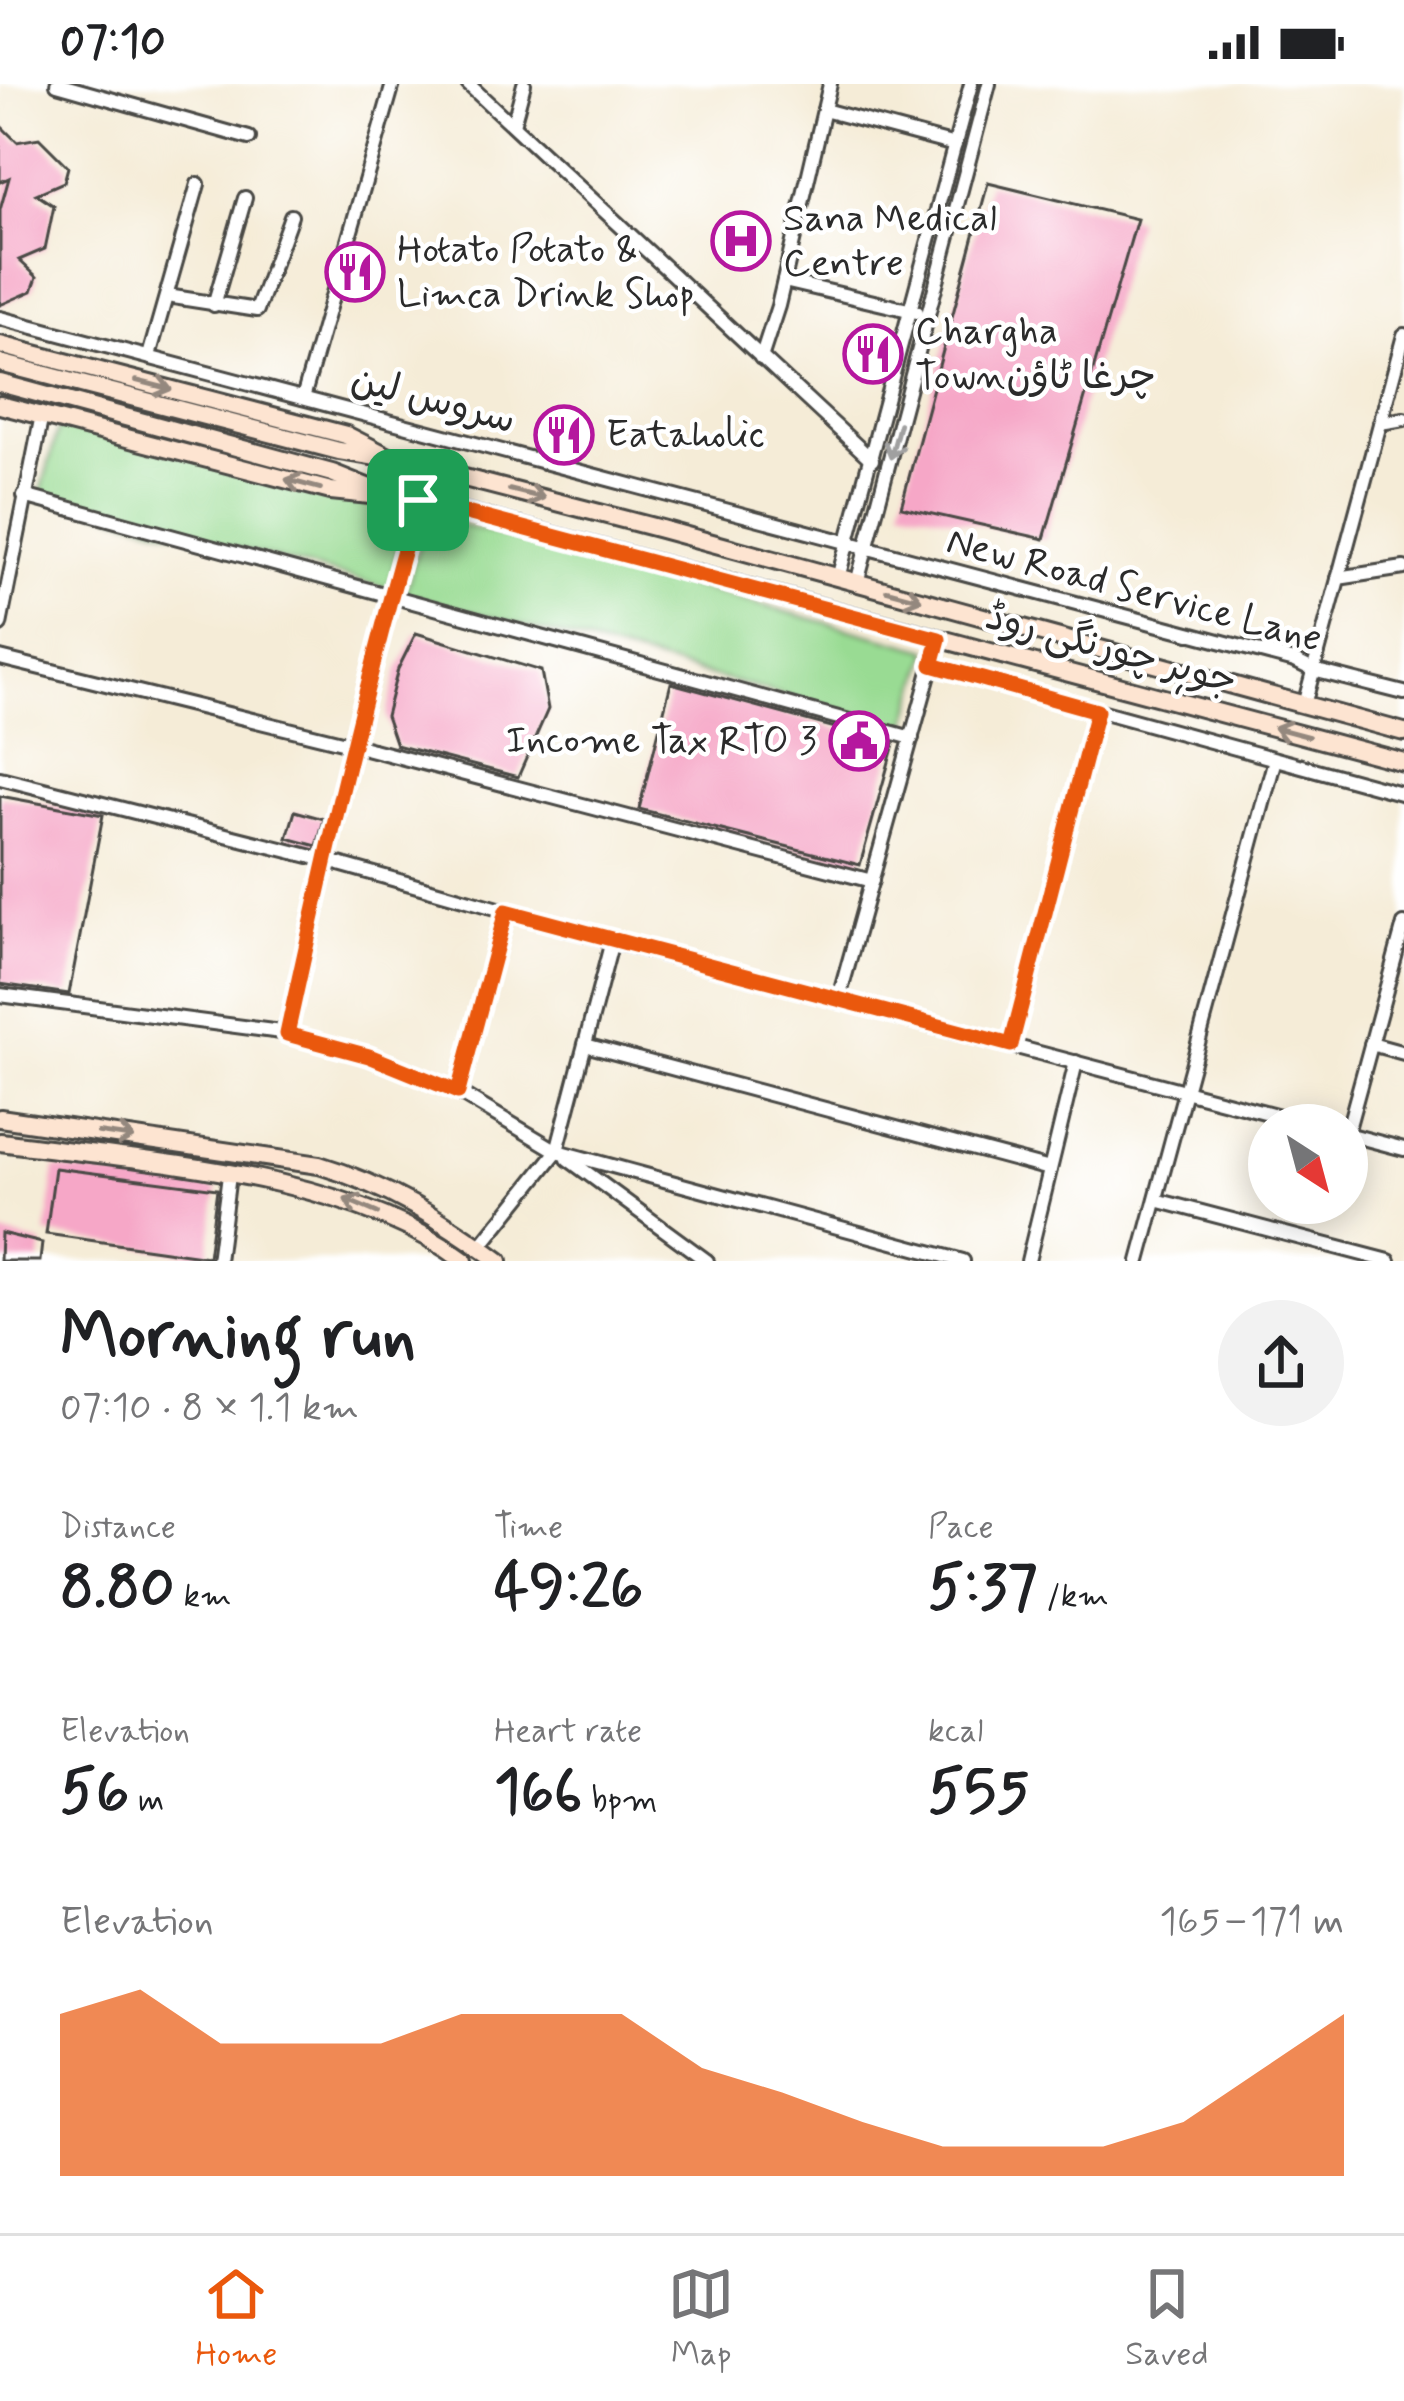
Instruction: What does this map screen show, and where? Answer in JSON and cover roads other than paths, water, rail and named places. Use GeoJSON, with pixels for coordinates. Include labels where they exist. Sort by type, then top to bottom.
{"type":"FeatureCollection","features":[{"type":"Feature","properties":{"kind":"main road","name":"جوہر چورنگی روڈ"},"geometry":{"type":"LineString","coordinates":[[0,345],[346,435],[394,460]]}},
{"type":"Feature","properties":{"kind":"main road","name":"جوہر چورنگی روڈ"},"geometry":{"type":"LineString","coordinates":[[0,362],[340,451],[394,460],[1404,732]]}},
{"type":"Feature","properties":{"kind":"main road","name":"جوہر چورنگی روڈ"},"geometry":{"type":"LineString","coordinates":[[0,383],[332,473],[384,494]]}},
{"type":"Feature","properties":{"kind":"main road","name":"جوہر چورنگی روڈ"},"geometry":{"type":"LineString","coordinates":[[0,405],[332,491],[418,500],[1404,762]]}},
{"type":"Feature","properties":{"kind":"main road"},"geometry":{"type":"LineString","coordinates":[[1186,704],[1193,674]]}},
{"type":"Feature","properties":{"kind":"main road"},"geometry":{"type":"LineString","coordinates":[[1224,714],[1233,685]]}},
{"type":"Feature","properties":{"kind":"main road"},"geometry":{"type":"LineString","coordinates":[[0,1118],[319,1165],[368,1180],[500,1261]]}},
{"type":"Feature","properties":{"kind":"main road"},"geometry":{"type":"LineString","coordinates":[[0,1142],[229,1175],[346,1198],[464,1261]]}},
{"type":"Feature","properties":{"kind":"street"},"geometry":{"type":"LineString","coordinates":[[57,84],[249,137]]}},
{"type":"Feature","properties":{"kind":"street"},"geometry":{"type":"LineString","coordinates":[[303,398],[393,84]]}},
{"type":"Feature","properties":{"kind":"street"},"geometry":{"type":"LineString","coordinates":[[468,84],[872,460]]}},
{"type":"Feature","properties":{"kind":"street"},"geometry":{"type":"LineString","coordinates":[[513,125],[524,84]]}},
{"type":"Feature","properties":{"kind":"street"},"geometry":{"type":"LineString","coordinates":[[761,358],[830,84]]}},
{"type":"Feature","properties":{"kind":"street"},"geometry":{"type":"LineString","coordinates":[[848,580],[849,545],[971,84]]}},
{"type":"Feature","properties":{"kind":"street"},"geometry":{"type":"LineString","coordinates":[[848,580],[866,550],[989,84]]}},
{"type":"Feature","properties":{"kind":"street"},"geometry":{"type":"LineString","coordinates":[[824,110],[955,145]]}},
{"type":"Feature","properties":{"kind":"street"},"geometry":{"type":"LineString","coordinates":[[149,356],[199,184]]}},
{"type":"Feature","properties":{"kind":"street"},"geometry":{"type":"LineString","coordinates":[[214,304],[245,198]]}},
{"type":"Feature","properties":{"kind":"street"},"geometry":{"type":"LineString","coordinates":[[167,296],[254,312],[260,308],[291,216]]}},
{"type":"Feature","properties":{"kind":"street"},"geometry":{"type":"LineString","coordinates":[[784,281],[928,314]]}},
{"type":"Feature","properties":{"kind":"street","name":"سروس لین"},"geometry":{"type":"LineString","coordinates":[[0,318],[849,545]]}},
{"type":"Feature","properties":{"kind":"street"},"geometry":{"type":"LineString","coordinates":[[1304,705],[1404,335]]}},
{"type":"Feature","properties":{"kind":"street"},"geometry":{"type":"LineString","coordinates":[[0,625],[41,415]]}},
{"type":"Feature","properties":{"kind":"street"},"geometry":{"type":"LineString","coordinates":[[1380,423],[1404,418]]}},
{"type":"Feature","properties":{"kind":"street"},"geometry":{"type":"LineString","coordinates":[[24,496],[911,738]]}},
{"type":"Feature","properties":{"kind":"street"},"geometry":{"type":"LineString","coordinates":[[287,1034],[325,860],[418,500]]}},
{"type":"Feature","properties":{"kind":"street","name":"New Road Service Lane"},"geometry":{"type":"LineString","coordinates":[[849,545],[1404,693]]}},
{"type":"Feature","properties":{"kind":"street"},"geometry":{"type":"LineString","coordinates":[[1338,578],[1404,568]]}},
{"type":"Feature","properties":{"kind":"street"},"geometry":{"type":"LineString","coordinates":[[838,1001],[939,639]]}},
{"type":"Feature","properties":{"kind":"street"},"geometry":{"type":"LineString","coordinates":[[0,658],[872,881]]}},
{"type":"Feature","properties":{"kind":"street"},"geometry":{"type":"LineString","coordinates":[[932,665],[1404,794]]}},
{"type":"Feature","properties":{"kind":"street"},"geometry":{"type":"LineString","coordinates":[[1011,1045],[1097,711]]}},
{"type":"Feature","properties":{"kind":"street"},"geometry":{"type":"LineString","coordinates":[[1139,1261],[1275,759]]}},
{"type":"Feature","properties":{"kind":"street"},"geometry":{"type":"LineString","coordinates":[[0,778],[1248,1107]]}},
{"type":"Feature","properties":{"kind":"street"},"geometry":{"type":"LineString","coordinates":[[458,1092],[506,911]]}},
{"type":"Feature","properties":{"kind":"street"},"geometry":{"type":"LineString","coordinates":[[1355,1104],[1404,924]]}},
{"type":"Feature","properties":{"kind":"street"},"geometry":{"type":"LineString","coordinates":[[480,1247],[557,1151],[612,941]]}},
{"type":"Feature","properties":{"kind":"street"},"geometry":{"type":"LineString","coordinates":[[0,994],[287,1034],[369,1056],[458,1092],[557,1151],[707,1261]]}},
{"type":"Feature","properties":{"kind":"street"},"geometry":{"type":"LineString","coordinates":[[1371,1044],[1404,1053]]}},
{"type":"Feature","properties":{"kind":"street"},"geometry":{"type":"LineString","coordinates":[[585,1045],[1050,1169]]}},
{"type":"Feature","properties":{"kind":"street"},"geometry":{"type":"LineString","coordinates":[[1028,1261],[1076,1062]]}},
{"type":"Feature","properties":{"kind":"street"},"geometry":{"type":"LineString","coordinates":[[1368,1140],[1404,1150]]}},
{"type":"Feature","properties":{"kind":"street"},"geometry":{"type":"LineString","coordinates":[[557,1151],[963,1261]]}},
{"type":"Feature","properties":{"kind":"street"},"geometry":{"type":"LineString","coordinates":[[218,1261],[229,1175]]}},
{"type":"Feature","properties":{"kind":"street"},"geometry":{"type":"LineString","coordinates":[[1156,1200],[1389,1261]]}},
{"type":"Feature","properties":{"kind":"place","name":"Sana Medical Centre"},"geometry":{"type":"Point","coordinates":[741,241]}},
{"type":"Feature","properties":{"kind":"place","name":"Hotato Potato & Limca Drink Shop"},"geometry":{"type":"Point","coordinates":[355,272]}},
{"type":"Feature","properties":{"kind":"place","name":"Chargha Townچرغا ٹاؤن"},"geometry":{"type":"Point","coordinates":[873,354]}},
{"type":"Feature","properties":{"kind":"place","name":"Eataholic"},"geometry":{"type":"Point","coordinates":[564,435]}},
{"type":"Feature","properties":{"kind":"place","name":"Income Tax RTO 3"},"geometry":{"type":"Point","coordinates":[859,741]}}]}
